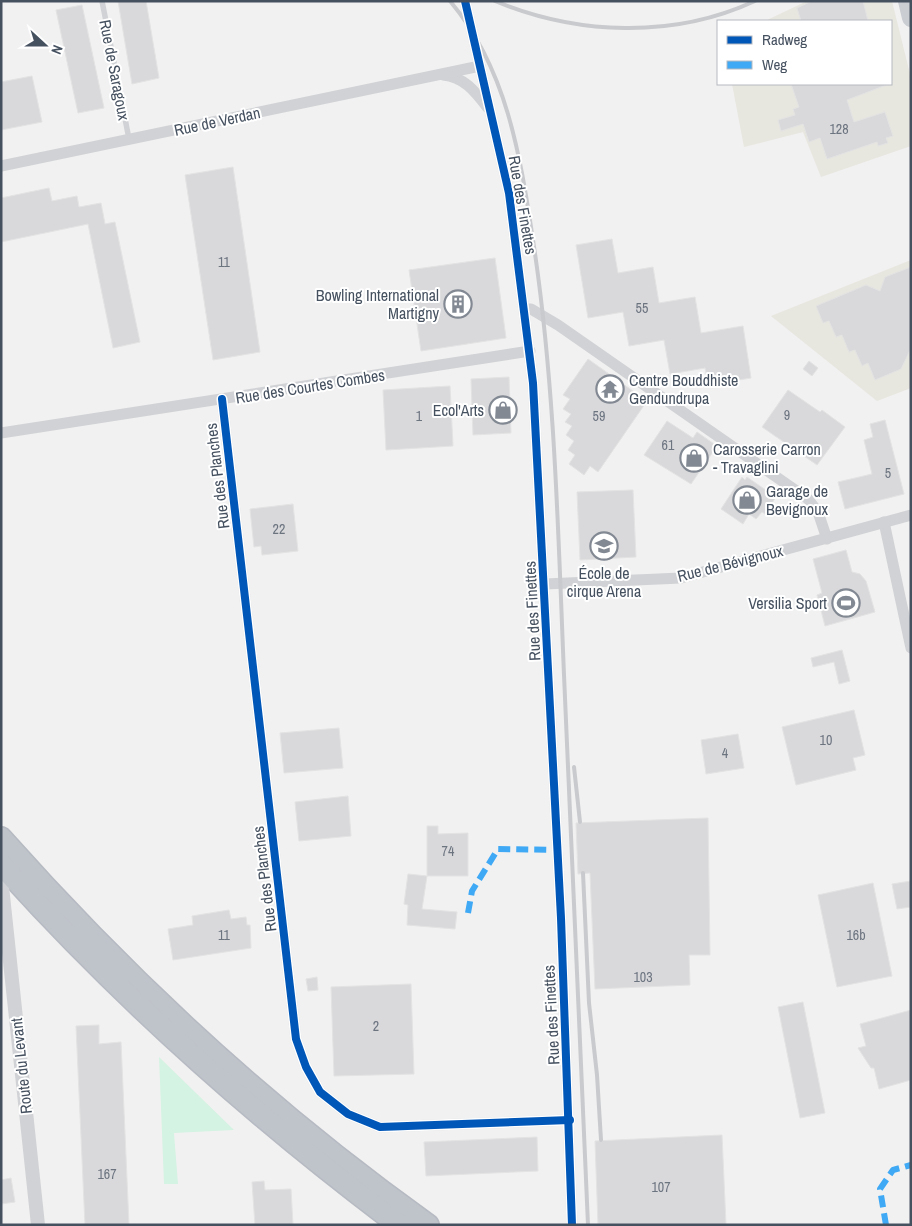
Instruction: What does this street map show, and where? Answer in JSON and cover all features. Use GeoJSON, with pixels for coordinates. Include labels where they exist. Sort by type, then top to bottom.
{"type":"FeatureCollection","features":[{"type":"Feature","properties":{"kind":"highway"},"geometry":{"type":"LineString","coordinates":[[1,838],[101,946],[195,1037],[318,1142],[428,1225]]}},
{"type":"Feature","properties":{"kind":"highway"},"geometry":{"type":"LineString","coordinates":[[1,864],[92,961],[193,1057],[292,1142],[399,1225]]}},
{"type":"Feature","properties":{"kind":"main road"},"geometry":{"type":"LineString","coordinates":[[907,1],[911,18]]}},
{"type":"Feature","properties":{"kind":"street","name":"Rue des Finettes"},"geometry":{"type":"LineString","coordinates":[[465,1],[509,193],[530,351],[545,584],[570,1120],[572,1225]]}},
{"type":"Feature","properties":{"kind":"street","name":"Rue de Verdan"},"geometry":{"type":"LineString","coordinates":[[1,166],[480,66]]}},
{"type":"Feature","properties":{"kind":"street","name":"Rue de Verdan"},"geometry":{"type":"LineString","coordinates":[[433,75],[450,76],[468,85],[490,112]]}},
{"type":"Feature","properties":{"kind":"street"},"geometry":{"type":"LineString","coordinates":[[525,309],[532,309],[558,325],[808,499],[818,512],[827,539]]}},
{"type":"Feature","properties":{"kind":"street","name":"Rue des Courtes Combes"},"geometry":{"type":"LineString","coordinates":[[1,433],[530,351]]}},
{"type":"Feature","properties":{"kind":"street","name":"Rue des Planches"},"geometry":{"type":"LineString","coordinates":[[222,399],[296,1039],[306,1067],[320,1092],[348,1114],[380,1127],[570,1120]]}},
{"type":"Feature","properties":{"kind":"street","name":"Rue de Bévignoux"},"geometry":{"type":"LineString","coordinates":[[545,584],[681,578],[911,515]]}},
{"type":"Feature","properties":{"kind":"street"},"geometry":{"type":"LineString","coordinates":[[884,522],[911,648]]}},
{"type":"Feature","properties":{"kind":"street","name":"Route du Levant"},"geometry":{"type":"LineString","coordinates":[[1,877],[38,1225]]}},
{"type":"Feature","properties":{"kind":"lane","name":"Rue de Saragoux"},"geometry":{"type":"LineString","coordinates":[[102,1],[129,140]]}},
{"type":"Feature","properties":{"kind":"shaded area"},"geometry":{"type":"Polygon","coordinates":[[[807,1],[892,1],[911,78],[911,146],[821,177],[803,132],[744,147],[732,85],[892,85],[892,20],[767,20],[807,1]]]}},
{"type":"Feature","properties":{"kind":"shaded area"},"geometry":{"type":"Polygon","coordinates":[[[911,260],[911,388],[877,401],[771,316],[911,260]]]}},
{"type":"Feature","properties":{"kind":"green space"},"geometry":{"type":"Polygon","coordinates":[[[159,1057],[234,1130],[174,1133],[178,1184],[164,1184],[159,1057]]]}},
{"type":"Feature","properties":{"kind":"building"},"geometry":{"type":"Polygon","coordinates":[[[118,1],[146,1],[159,78],[132,84],[118,1]]]}},
{"type":"Feature","properties":{"kind":"building"},"geometry":{"type":"Polygon","coordinates":[[[812,1],[863,1],[868,20],[801,20],[797,8],[812,1]]]}},
{"type":"Feature","properties":{"kind":"building"},"geometry":{"type":"Polygon","coordinates":[[[82,5],[104,108],[78,113],[56,10],[82,5]]]}},
{"type":"Feature","properties":{"kind":"building"},"geometry":{"type":"Polygon","coordinates":[[[32,76],[42,122],[1,130],[1,82],[32,76]]]}},
{"type":"Feature","properties":{"kind":"building"},"geometry":{"type":"Polygon","coordinates":[[[791,85],[886,85],[847,100],[854,122],[885,112],[893,136],[886,138],[888,143],[878,146],[877,142],[827,159],[820,138],[809,142],[803,124],[781,131],[778,120],[795,115],[793,109],[799,107],[791,85]]]}},
{"type":"Feature","properties":{"kind":"building"},"geometry":{"type":"Polygon","coordinates":[[[233,167],[260,352],[213,360],[185,175],[233,167]]]}},
{"type":"Feature","properties":{"kind":"building"},"geometry":{"type":"Polygon","coordinates":[[[49,188],[52,201],[77,196],[79,207],[101,203],[105,224],[115,222],[140,342],[113,348],[88,224],[1,242],[1,198],[49,188]]]}},
{"type":"Feature","properties":{"kind":"building"},"geometry":{"type":"Polygon","coordinates":[[[612,239],[618,273],[653,267],[659,303],[695,297],[701,333],[743,326],[751,378],[708,385],[705,368],[670,374],[664,340],[629,346],[623,312],[588,318],[576,245],[612,239]]]}},
{"type":"Feature","properties":{"kind":"building","name":"Bowling International Martigny"},"geometry":{"type":"Polygon","coordinates":[[[495,258],[506,338],[421,351],[409,270],[495,258]]]}},
{"type":"Feature","properties":{"kind":"building"},"geometry":{"type":"Polygon","coordinates":[[[911,267],[911,348],[901,369],[875,380],[868,363],[862,366],[855,350],[849,352],[842,335],[836,337],[829,321],[823,323],[816,306],[866,285],[880,291],[885,277],[911,267]]]}},
{"type":"Feature","properties":{"kind":"building"},"geometry":{"type":"Polygon","coordinates":[[[588,359],[647,401],[598,472],[590,466],[584,475],[569,464],[575,455],[568,450],[574,441],[566,435],[572,426],[565,422],[571,414],[563,409],[570,399],[563,395],[588,359]]]}},
{"type":"Feature","properties":{"kind":"building"},"geometry":{"type":"Polygon","coordinates":[[[809,361],[818,368],[812,376],[803,369],[809,361]]]}},
{"type":"Feature","properties":{"kind":"building"},"geometry":{"type":"Polygon","coordinates":[[[509,377],[511,433],[473,435],[471,379],[509,377]]]}},
{"type":"Feature","properties":{"kind":"building"},"geometry":{"type":"Polygon","coordinates":[[[450,386],[453,446],[386,450],[383,390],[450,386]]]}},
{"type":"Feature","properties":{"kind":"building"},"geometry":{"type":"Polygon","coordinates":[[[788,390],[820,412],[822,410],[845,427],[817,465],[762,427],[788,390]]]}},
{"type":"Feature","properties":{"kind":"building"},"geometry":{"type":"Polygon","coordinates":[[[885,420],[904,494],[845,509],[838,482],[872,474],[864,440],[873,437],[870,424],[885,420]]]}},
{"type":"Feature","properties":{"kind":"building"},"geometry":{"type":"Polygon","coordinates":[[[667,421],[693,438],[697,432],[717,446],[691,484],[644,455],[667,421]]]}},
{"type":"Feature","properties":{"kind":"building"},"geometry":{"type":"Polygon","coordinates":[[[742,477],[745,480],[747,477],[776,497],[765,514],[762,512],[756,519],[749,514],[743,524],[721,509],[742,477]]]}},
{"type":"Feature","properties":{"kind":"building"},"geometry":{"type":"Polygon","coordinates":[[[633,490],[636,557],[580,560],[577,492],[633,490]]]}},
{"type":"Feature","properties":{"kind":"building"},"geometry":{"type":"Polygon","coordinates":[[[293,504],[298,551],[262,555],[261,546],[254,547],[250,509],[293,504]]]}},
{"type":"Feature","properties":{"kind":"building","name":"Versilia Sport"},"geometry":{"type":"Polygon","coordinates":[[[846,550],[852,572],[860,574],[866,581],[875,612],[825,626],[817,595],[822,593],[813,559],[846,550]]]}},
{"type":"Feature","properties":{"kind":"building"},"geometry":{"type":"Polygon","coordinates":[[[842,650],[850,681],[839,684],[834,662],[813,667],[811,658],[842,650]]]}},
{"type":"Feature","properties":{"kind":"building"},"geometry":{"type":"Polygon","coordinates":[[[854,710],[865,755],[853,758],[856,770],[796,785],[782,727],[854,710]]]}},
{"type":"Feature","properties":{"kind":"building"},"geometry":{"type":"Polygon","coordinates":[[[339,728],[343,768],[284,773],[280,733],[339,728]]]}},
{"type":"Feature","properties":{"kind":"building"},"geometry":{"type":"Polygon","coordinates":[[[738,734],[744,768],[706,774],[701,740],[738,734]]]}},
{"type":"Feature","properties":{"kind":"building"},"geometry":{"type":"Polygon","coordinates":[[[348,796],[351,836],[299,841],[295,802],[348,796]]]}},
{"type":"Feature","properties":{"kind":"building"},"geometry":{"type":"Polygon","coordinates":[[[708,818],[710,955],[689,955],[690,985],[595,989],[590,873],[578,874],[576,823],[708,818]]]}},
{"type":"Feature","properties":{"kind":"building"},"geometry":{"type":"Polygon","coordinates":[[[427,826],[438,826],[438,834],[468,833],[468,876],[427,876],[427,826]]]}},
{"type":"Feature","properties":{"kind":"building"},"geometry":{"type":"Polygon","coordinates":[[[408,874],[427,876],[422,909],[457,912],[455,929],[407,925],[408,905],[404,904],[408,874]]]}},
{"type":"Feature","properties":{"kind":"building"},"geometry":{"type":"Polygon","coordinates":[[[911,881],[911,907],[897,909],[892,884],[911,881]]]}},
{"type":"Feature","properties":{"kind":"building"},"geometry":{"type":"Polygon","coordinates":[[[873,883],[892,976],[837,987],[818,895],[873,883]]]}},
{"type":"Feature","properties":{"kind":"building"},"geometry":{"type":"Polygon","coordinates":[[[229,910],[231,919],[246,917],[247,925],[250,925],[251,948],[173,960],[168,929],[193,925],[192,916],[229,910]]]}},
{"type":"Feature","properties":{"kind":"building"},"geometry":{"type":"Polygon","coordinates":[[[317,977],[318,990],[308,991],[306,979],[317,977]]]}},
{"type":"Feature","properties":{"kind":"building"},"geometry":{"type":"Polygon","coordinates":[[[411,984],[414,1074],[334,1076],[331,987],[411,984]]]}},
{"type":"Feature","properties":{"kind":"building"},"geometry":{"type":"Polygon","coordinates":[[[803,1002],[825,1113],[800,1118],[778,1007],[803,1002]]]}},
{"type":"Feature","properties":{"kind":"building"},"geometry":{"type":"Polygon","coordinates":[[[911,1010],[911,1080],[879,1089],[874,1068],[871,1068],[858,1048],[866,1046],[860,1024],[911,1010]]]}},
{"type":"Feature","properties":{"kind":"building"},"geometry":{"type":"Polygon","coordinates":[[[99,1025],[99,1044],[121,1042],[129,1225],[85,1225],[76,1026],[99,1025]]]}},
{"type":"Feature","properties":{"kind":"building"},"geometry":{"type":"Polygon","coordinates":[[[722,1135],[726,1225],[598,1225],[595,1141],[722,1135]]]}},
{"type":"Feature","properties":{"kind":"building"},"geometry":{"type":"Polygon","coordinates":[[[537,1137],[538,1171],[426,1176],[424,1142],[537,1137]]]}},
{"type":"Feature","properties":{"kind":"building"},"geometry":{"type":"Polygon","coordinates":[[[11,1178],[15,1202],[1,1204],[1,1180],[11,1178]]]}},
{"type":"Feature","properties":{"kind":"building"},"geometry":{"type":"Polygon","coordinates":[[[264,1181],[265,1190],[291,1189],[293,1225],[255,1225],[252,1182],[264,1181]]]}},
{"type":"Feature","properties":{"kind":"railway"},"geometry":{"type":"LineString","coordinates":[[450,1],[469,27],[485,55],[498,84],[508,114],[523,176],[540,294],[551,403],[557,512],[588,1225]]}},
{"type":"Feature","properties":{"kind":"railway"},"geometry":{"type":"LineString","coordinates":[[495,1],[559,21],[625,28],[658,27],[691,22],[724,13],[755,1]]}},
{"type":"Feature","properties":{"kind":"railway"},"geometry":{"type":"LineString","coordinates":[[574,767],[580,822]]}},
{"type":"Feature","properties":{"kind":"railway"},"geometry":{"type":"LineString","coordinates":[[583,873],[589,1003],[597,1075],[601,1140]]}},
{"type":"Feature","properties":{"kind":"marked path"},"geometry":{"type":"LineString","coordinates":[[468,913],[472,891],[498,849],[558,850]]}},
{"type":"Feature","properties":{"kind":"marked path"},"geometry":{"type":"LineString","coordinates":[[886,1225],[880,1189],[893,1170],[911,1165]]}},
{"type":"Feature","properties":{"kind":"cycle path"},"geometry":{"type":"LineString","coordinates":[[465,1],[509,193],[533,383],[561,918],[572,1225]]}},
{"type":"Feature","properties":{"kind":"cycle path"},"geometry":{"type":"LineString","coordinates":[[222,399],[296,1039],[306,1067],[320,1092],[348,1114],[380,1127],[570,1120]]}},
{"type":"Feature","properties":{"kind":"place","name":"Bowling International Martigny"},"geometry":{"type":"Point","coordinates":[458,304]}},
{"type":"Feature","properties":{"kind":"place","name":"Centre Bouddhiste Gendundrupa"},"geometry":{"type":"Point","coordinates":[610,389]}},
{"type":"Feature","properties":{"kind":"place","name":"Ecol'Arts"},"geometry":{"type":"Point","coordinates":[503,410]}},
{"type":"Feature","properties":{"kind":"place","name":"Carosserie Carron - Travaglini"},"geometry":{"type":"Point","coordinates":[694,458]}},
{"type":"Feature","properties":{"kind":"place","name":"Garage de Bevignoux"},"geometry":{"type":"Point","coordinates":[747,500]}},
{"type":"Feature","properties":{"kind":"place","name":"École de cirque Arena"},"geometry":{"type":"Point","coordinates":[604,546]}},
{"type":"Feature","properties":{"kind":"place","name":"Versilia Sport"},"geometry":{"type":"Point","coordinates":[846,603]}}]}
